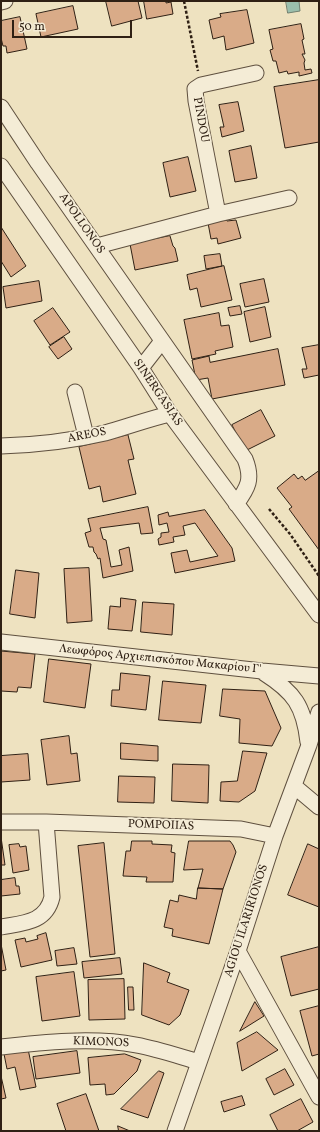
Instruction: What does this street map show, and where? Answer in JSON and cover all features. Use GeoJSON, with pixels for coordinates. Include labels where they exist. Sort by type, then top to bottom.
{"type":"FeatureCollection","features":[{"type":"Feature","properties":{"kind":"street"},"geometry":{"type":"LineString","coordinates":[[1,2],[5,1]]}},
{"type":"Feature","properties":{"kind":"street","name":"PINDOU"},"geometry":{"type":"LineString","coordinates":[[218,214],[195,89],[201,85],[256,73]]}},
{"type":"Feature","properties":{"kind":"street","name":"APOLLONOS"},"geometry":{"type":"LineString","coordinates":[[1,107],[245,459],[249,472],[248,484],[246,491],[236,504]]}},
{"type":"Feature","properties":{"kind":"street","name":"SINERGASIAS"},"geometry":{"type":"LineString","coordinates":[[1,166],[141,368],[170,414],[319,615]]}},
{"type":"Feature","properties":{"kind":"street"},"geometry":{"type":"LineString","coordinates":[[96,246],[218,214],[289,198]]}},
{"type":"Feature","properties":{"kind":"street"},"geometry":{"type":"LineString","coordinates":[[141,368],[162,341]]}},
{"type":"Feature","properties":{"kind":"street"},"geometry":{"type":"LineString","coordinates":[[75,392],[86,436]]}},
{"type":"Feature","properties":{"kind":"street","name":"AREOS"},"geometry":{"type":"LineString","coordinates":[[1,446],[52,442],[105,433],[170,414]]}},
{"type":"Feature","properties":{"kind":"street","name":"Λεωφόρος Αρχιεπισκόπου Μακαρίου Γ'"},"geometry":{"type":"LineString","coordinates":[[1,642],[319,676]]}},
{"type":"Feature","properties":{"kind":"street"},"geometry":{"type":"LineString","coordinates":[[262,671],[280,683],[292,696],[307,728],[309,745]]}},
{"type":"Feature","properties":{"kind":"street","name":"AGIOU ILARIRIONOS"},"geometry":{"type":"LineString","coordinates":[[175,1131],[238,951],[276,836],[309,745],[319,712]]}},
{"type":"Feature","properties":{"kind":"street"},"geometry":{"type":"LineString","coordinates":[[294,786],[319,807]]}},
{"type":"Feature","properties":{"kind":"street","name":"POMPOIIAS"},"geometry":{"type":"LineString","coordinates":[[1,822],[46,822],[241,829],[276,836]]}},
{"type":"Feature","properties":{"kind":"street"},"geometry":{"type":"LineString","coordinates":[[1,927],[26,923],[37,919],[46,911],[50,904],[52,897],[46,822]]}},
{"type":"Feature","properties":{"kind":"street"},"geometry":{"type":"LineString","coordinates":[[238,951],[319,1097]]}},
{"type":"Feature","properties":{"kind":"street","name":"KIMONOS"},"geometry":{"type":"LineString","coordinates":[[1,1047],[71,1042],[122,1043],[148,1048],[199,1062]]}},
{"type":"Feature","properties":{"kind":"path"},"geometry":{"type":"LineString","coordinates":[[184,1],[201,85]]}},
{"type":"Feature","properties":{"kind":"path"},"geometry":{"type":"LineString","coordinates":[[269,508],[290,534],[319,576]]}},
{"type":"Feature","properties":{"kind":"shaded area"},"geometry":{"type":"Polygon","coordinates":[[[286,1],[299,1],[300,11],[288,13],[286,1]]]}},
{"type":"Feature","properties":{"kind":"building"},"geometry":{"type":"Polygon","coordinates":[[[106,1],[138,1],[142,18],[112,26],[106,1]]]}},
{"type":"Feature","properties":{"kind":"building"},"geometry":{"type":"Polygon","coordinates":[[[144,1],[171,2],[173,14],[147,19],[144,1]]]}},
{"type":"Feature","properties":{"kind":"building"},"geometry":{"type":"Polygon","coordinates":[[[73,6],[78,29],[41,37],[36,14],[73,6]]]}},
{"type":"Feature","properties":{"kind":"building"},"geometry":{"type":"Polygon","coordinates":[[[247,10],[254,43],[226,50],[224,36],[213,39],[209,20],[221,17],[220,14],[247,10]]]}},
{"type":"Feature","properties":{"kind":"building"},"geometry":{"type":"Polygon","coordinates":[[[20,17],[27,49],[7,53],[6,46],[3,46],[1,38],[1,21],[20,17]]]}},
{"type":"Feature","properties":{"kind":"building"},"geometry":{"type":"Polygon","coordinates":[[[301,24],[304,39],[302,40],[305,54],[302,54],[305,60],[305,70],[311,69],[312,73],[299,76],[299,72],[288,74],[287,71],[279,73],[276,61],[273,61],[270,50],[273,49],[269,30],[301,24]]]}},
{"type":"Feature","properties":{"kind":"building"},"geometry":{"type":"Polygon","coordinates":[[[319,80],[319,142],[285,148],[274,87],[319,80]]]}},
{"type":"Feature","properties":{"kind":"building"},"geometry":{"type":"Polygon","coordinates":[[[238,102],[244,131],[222,137],[220,127],[224,127],[219,105],[238,102]]]}},
{"type":"Feature","properties":{"kind":"building"},"geometry":{"type":"Polygon","coordinates":[[[251,146],[257,178],[235,182],[229,151],[251,146]]]}},
{"type":"Feature","properties":{"kind":"building"},"geometry":{"type":"Polygon","coordinates":[[[188,157],[196,191],[170,197],[163,163],[188,157]]]}},
{"type":"Feature","properties":{"kind":"building"},"geometry":{"type":"Polygon","coordinates":[[[226,219],[227,221],[236,220],[241,238],[218,244],[217,238],[211,239],[208,223],[226,219]]]}},
{"type":"Feature","properties":{"kind":"building"},"geometry":{"type":"Polygon","coordinates":[[[1,227],[26,266],[11,277],[1,261],[1,227]]]}},
{"type":"Feature","properties":{"kind":"building"},"geometry":{"type":"Polygon","coordinates":[[[170,236],[178,261],[135,270],[130,244],[170,236]]]}},
{"type":"Feature","properties":{"kind":"building"},"geometry":{"type":"Polygon","coordinates":[[[220,254],[222,266],[206,269],[204,256],[220,254]]]}},
{"type":"Feature","properties":{"kind":"building"},"geometry":{"type":"Polygon","coordinates":[[[224,266],[232,300],[201,307],[197,288],[190,290],[187,275],[224,266]]]}},
{"type":"Feature","properties":{"kind":"building"},"geometry":{"type":"Polygon","coordinates":[[[264,279],[269,302],[245,307],[240,284],[264,279]]]}},
{"type":"Feature","properties":{"kind":"building"},"geometry":{"type":"Polygon","coordinates":[[[39,281],[42,301],[6,308],[3,287],[39,281]]]}},
{"type":"Feature","properties":{"kind":"building"},"geometry":{"type":"Polygon","coordinates":[[[240,306],[242,314],[230,316],[228,308],[240,306]]]}},
{"type":"Feature","properties":{"kind":"building"},"geometry":{"type":"Polygon","coordinates":[[[265,307],[271,337],[250,342],[244,312],[265,307]]]}},
{"type":"Feature","properties":{"kind":"building"},"geometry":{"type":"Polygon","coordinates":[[[53,308],[70,332],[50,345],[34,321],[53,308]]]}},
{"type":"Feature","properties":{"kind":"building"},"geometry":{"type":"Polygon","coordinates":[[[219,313],[221,326],[229,325],[233,347],[215,351],[216,354],[192,359],[184,320],[219,313]]]}},
{"type":"Feature","properties":{"kind":"building"},"geometry":{"type":"Polygon","coordinates":[[[64,337],[72,349],[58,359],[49,347],[64,337]]]}},
{"type":"Feature","properties":{"kind":"building"},"geometry":{"type":"Polygon","coordinates":[[[319,345],[319,375],[304,378],[302,369],[307,369],[302,348],[319,345]]]}},
{"type":"Feature","properties":{"kind":"building"},"geometry":{"type":"Polygon","coordinates":[[[278,349],[285,385],[212,399],[208,378],[196,380],[192,360],[209,356],[210,362],[278,349]]]}},
{"type":"Feature","properties":{"kind":"building"},"geometry":{"type":"Polygon","coordinates":[[[261,410],[275,436],[245,451],[232,425],[261,410]]]}},
{"type":"Feature","properties":{"kind":"building"},"geometry":{"type":"Polygon","coordinates":[[[128,435],[134,459],[128,460],[136,494],[103,502],[100,486],[89,489],[79,447],[128,435]]]}},
{"type":"Feature","properties":{"kind":"building"},"geometry":{"type":"Polygon","coordinates":[[[319,471],[319,550],[289,509],[292,507],[277,488],[294,474],[298,479],[302,476],[305,480],[319,471]]]}},
{"type":"Feature","properties":{"kind":"building"},"geometry":{"type":"Polygon","coordinates":[[[148,507],[153,533],[141,534],[139,523],[100,528],[103,539],[106,540],[111,567],[122,565],[119,550],[129,547],[133,571],[103,578],[100,558],[98,559],[93,547],[89,547],[85,533],[91,531],[88,519],[148,507]]]}},
{"type":"Feature","properties":{"kind":"building"},"geometry":{"type":"Polygon","coordinates":[[[205,510],[232,548],[235,561],[175,573],[171,553],[187,550],[190,562],[218,556],[195,523],[183,526],[185,535],[173,537],[174,542],[159,545],[158,539],[161,537],[161,533],[169,532],[167,523],[159,525],[158,515],[168,512],[169,516],[205,510]]]}},
{"type":"Feature","properties":{"kind":"building"},"geometry":{"type":"Polygon","coordinates":[[[89,568],[92,621],[67,623],[64,569],[89,568]]]}},
{"type":"Feature","properties":{"kind":"building"},"geometry":{"type":"Polygon","coordinates":[[[16,570],[39,573],[35,618],[10,614],[16,570]]]}},
{"type":"Feature","properties":{"kind":"building"},"geometry":{"type":"Polygon","coordinates":[[[121,598],[136,600],[132,631],[108,629],[110,606],[120,607],[121,598]]]}},
{"type":"Feature","properties":{"kind":"building"},"geometry":{"type":"Polygon","coordinates":[[[143,602],[174,604],[172,635],[141,632],[143,602]]]}},
{"type":"Feature","properties":{"kind":"building"},"geometry":{"type":"Polygon","coordinates":[[[1,651],[35,654],[31,688],[18,687],[17,692],[1,691],[1,651]]]}},
{"type":"Feature","properties":{"kind":"building"},"geometry":{"type":"Polygon","coordinates":[[[49,659],[91,664],[85,708],[44,702],[49,659]]]}},
{"type":"Feature","properties":{"kind":"building"},"geometry":{"type":"Polygon","coordinates":[[[121,673],[150,676],[146,710],[111,706],[112,690],[119,690],[121,673]]]}},
{"type":"Feature","properties":{"kind":"building"},"geometry":{"type":"Polygon","coordinates":[[[163,681],[206,685],[201,723],[159,720],[163,681]]]}},
{"type":"Feature","properties":{"kind":"building"},"geometry":{"type":"Polygon","coordinates":[[[223,689],[265,691],[281,728],[272,746],[239,743],[240,719],[220,716],[223,689]]]}},
{"type":"Feature","properties":{"kind":"building"},"geometry":{"type":"Polygon","coordinates":[[[69,736],[71,754],[77,753],[80,781],[47,785],[41,740],[69,736]]]}},
{"type":"Feature","properties":{"kind":"building"},"geometry":{"type":"Polygon","coordinates":[[[121,743],[158,746],[158,761],[121,759],[121,743]]]}},
{"type":"Feature","properties":{"kind":"building"},"geometry":{"type":"Polygon","coordinates":[[[243,751],[267,753],[255,791],[239,802],[220,801],[221,782],[237,781],[243,751]]]}},
{"type":"Feature","properties":{"kind":"building"},"geometry":{"type":"Polygon","coordinates":[[[28,754],[30,780],[1,782],[1,756],[28,754]]]}},
{"type":"Feature","properties":{"kind":"building"},"geometry":{"type":"Polygon","coordinates":[[[173,764],[209,765],[208,803],[172,801],[173,764]]]}},
{"type":"Feature","properties":{"kind":"building"},"geometry":{"type":"Polygon","coordinates":[[[119,776],[155,777],[154,803],[118,802],[119,776]]]}},
{"type":"Feature","properties":{"kind":"building"},"geometry":{"type":"Polygon","coordinates":[[[1,837],[5,865],[1,865],[1,837]]]}},
{"type":"Feature","properties":{"kind":"building"},"geometry":{"type":"Polygon","coordinates":[[[132,841],[152,841],[152,844],[172,845],[171,852],[175,853],[173,882],[146,882],[147,877],[123,876],[126,851],[130,851],[132,841]]]}},
{"type":"Feature","properties":{"kind":"building"},"geometry":{"type":"Polygon","coordinates":[[[189,841],[230,841],[233,845],[236,852],[223,889],[198,888],[203,869],[184,870],[189,841]]]}},
{"type":"Feature","properties":{"kind":"building"},"geometry":{"type":"Polygon","coordinates":[[[104,843],[115,954],[90,957],[78,846],[104,843]]]}},
{"type":"Feature","properties":{"kind":"building"},"geometry":{"type":"Polygon","coordinates":[[[19,844],[20,847],[26,846],[29,870],[13,873],[9,845],[19,844]]]}},
{"type":"Feature","properties":{"kind":"building"},"geometry":{"type":"Polygon","coordinates":[[[308,844],[319,849],[319,907],[288,895],[308,844]]]}},
{"type":"Feature","properties":{"kind":"building"},"geometry":{"type":"Polygon","coordinates":[[[15,878],[16,886],[19,886],[20,894],[1,896],[1,880],[15,878]]]}},
{"type":"Feature","properties":{"kind":"building"},"geometry":{"type":"Polygon","coordinates":[[[198,888],[223,889],[209,944],[172,936],[173,929],[164,927],[170,900],[178,902],[179,895],[196,899],[198,888]]]}},
{"type":"Feature","properties":{"kind":"building"},"geometry":{"type":"Polygon","coordinates":[[[46,933],[52,960],[21,967],[15,940],[25,938],[26,942],[38,939],[37,936],[46,933]]]}},
{"type":"Feature","properties":{"kind":"building"},"geometry":{"type":"Polygon","coordinates":[[[1,944],[6,970],[1,971],[1,944]]]}},
{"type":"Feature","properties":{"kind":"building"},"geometry":{"type":"Polygon","coordinates":[[[319,947],[319,989],[291,996],[281,957],[319,947]]]}},
{"type":"Feature","properties":{"kind":"building"},"geometry":{"type":"Polygon","coordinates":[[[74,948],[77,964],[57,966],[55,951],[74,948]]]}},
{"type":"Feature","properties":{"kind":"building"},"geometry":{"type":"Polygon","coordinates":[[[120,958],[122,974],[84,978],[82,962],[120,958]]]}},
{"type":"Feature","properties":{"kind":"building"},"geometry":{"type":"Polygon","coordinates":[[[144,963],[170,973],[167,982],[189,990],[180,1015],[169,1025],[142,1015],[144,963]]]}},
{"type":"Feature","properties":{"kind":"building"},"geometry":{"type":"Polygon","coordinates":[[[74,972],[80,1016],[42,1021],[36,977],[74,972]]]}},
{"type":"Feature","properties":{"kind":"building"},"geometry":{"type":"Polygon","coordinates":[[[124,979],[125,1019],[89,1020],[88,980],[124,979]]]}},
{"type":"Feature","properties":{"kind":"building"},"geometry":{"type":"Polygon","coordinates":[[[128,987],[133,987],[134,1010],[129,1010],[128,987]]]}},
{"type":"Feature","properties":{"kind":"building"},"geometry":{"type":"Polygon","coordinates":[[[255,1002],[264,1016],[240,1031],[255,1002]]]}},
{"type":"Feature","properties":{"kind":"building"},"geometry":{"type":"Polygon","coordinates":[[[319,1006],[319,1054],[312,1056],[300,1011],[319,1006]]]}},
{"type":"Feature","properties":{"kind":"building"},"geometry":{"type":"Polygon","coordinates":[[[257,1032],[278,1050],[242,1071],[237,1043],[257,1032]]]}},
{"type":"Feature","properties":{"kind":"building"},"geometry":{"type":"Polygon","coordinates":[[[28,1049],[36,1087],[20,1090],[15,1067],[7,1069],[4,1054],[28,1049]]]}},
{"type":"Feature","properties":{"kind":"building"},"geometry":{"type":"Polygon","coordinates":[[[77,1051],[80,1073],[36,1079],[33,1057],[77,1051]]]}},
{"type":"Feature","properties":{"kind":"building"},"geometry":{"type":"Polygon","coordinates":[[[125,1054],[141,1060],[137,1071],[114,1094],[106,1095],[105,1084],[90,1085],[88,1058],[125,1054]]]}},
{"type":"Feature","properties":{"kind":"building"},"geometry":{"type":"Polygon","coordinates":[[[285,1069],[294,1085],[274,1095],[266,1079],[285,1069]]]}},
{"type":"Feature","properties":{"kind":"building"},"geometry":{"type":"Polygon","coordinates":[[[159,1071],[164,1073],[148,1118],[121,1109],[159,1071]]]}},
{"type":"Feature","properties":{"kind":"building"},"geometry":{"type":"Polygon","coordinates":[[[1,1076],[6,1098],[1,1099],[1,1076]]]}},
{"type":"Feature","properties":{"kind":"building"},"geometry":{"type":"Polygon","coordinates":[[[86,1094],[99,1131],[66,1131],[57,1104],[86,1094]]]}},
{"type":"Feature","properties":{"kind":"building"},"geometry":{"type":"Polygon","coordinates":[[[242,1096],[245,1105],[224,1112],[221,1102],[242,1096]]]}},
{"type":"Feature","properties":{"kind":"building"},"geometry":{"type":"Polygon","coordinates":[[[301,1099],[313,1122],[297,1131],[278,1131],[270,1115],[301,1099]]]}},
{"type":"Feature","properties":{"kind":"building"},"geometry":{"type":"Polygon","coordinates":[[[118,1126],[130,1131],[119,1131],[118,1126]]]}}]}
